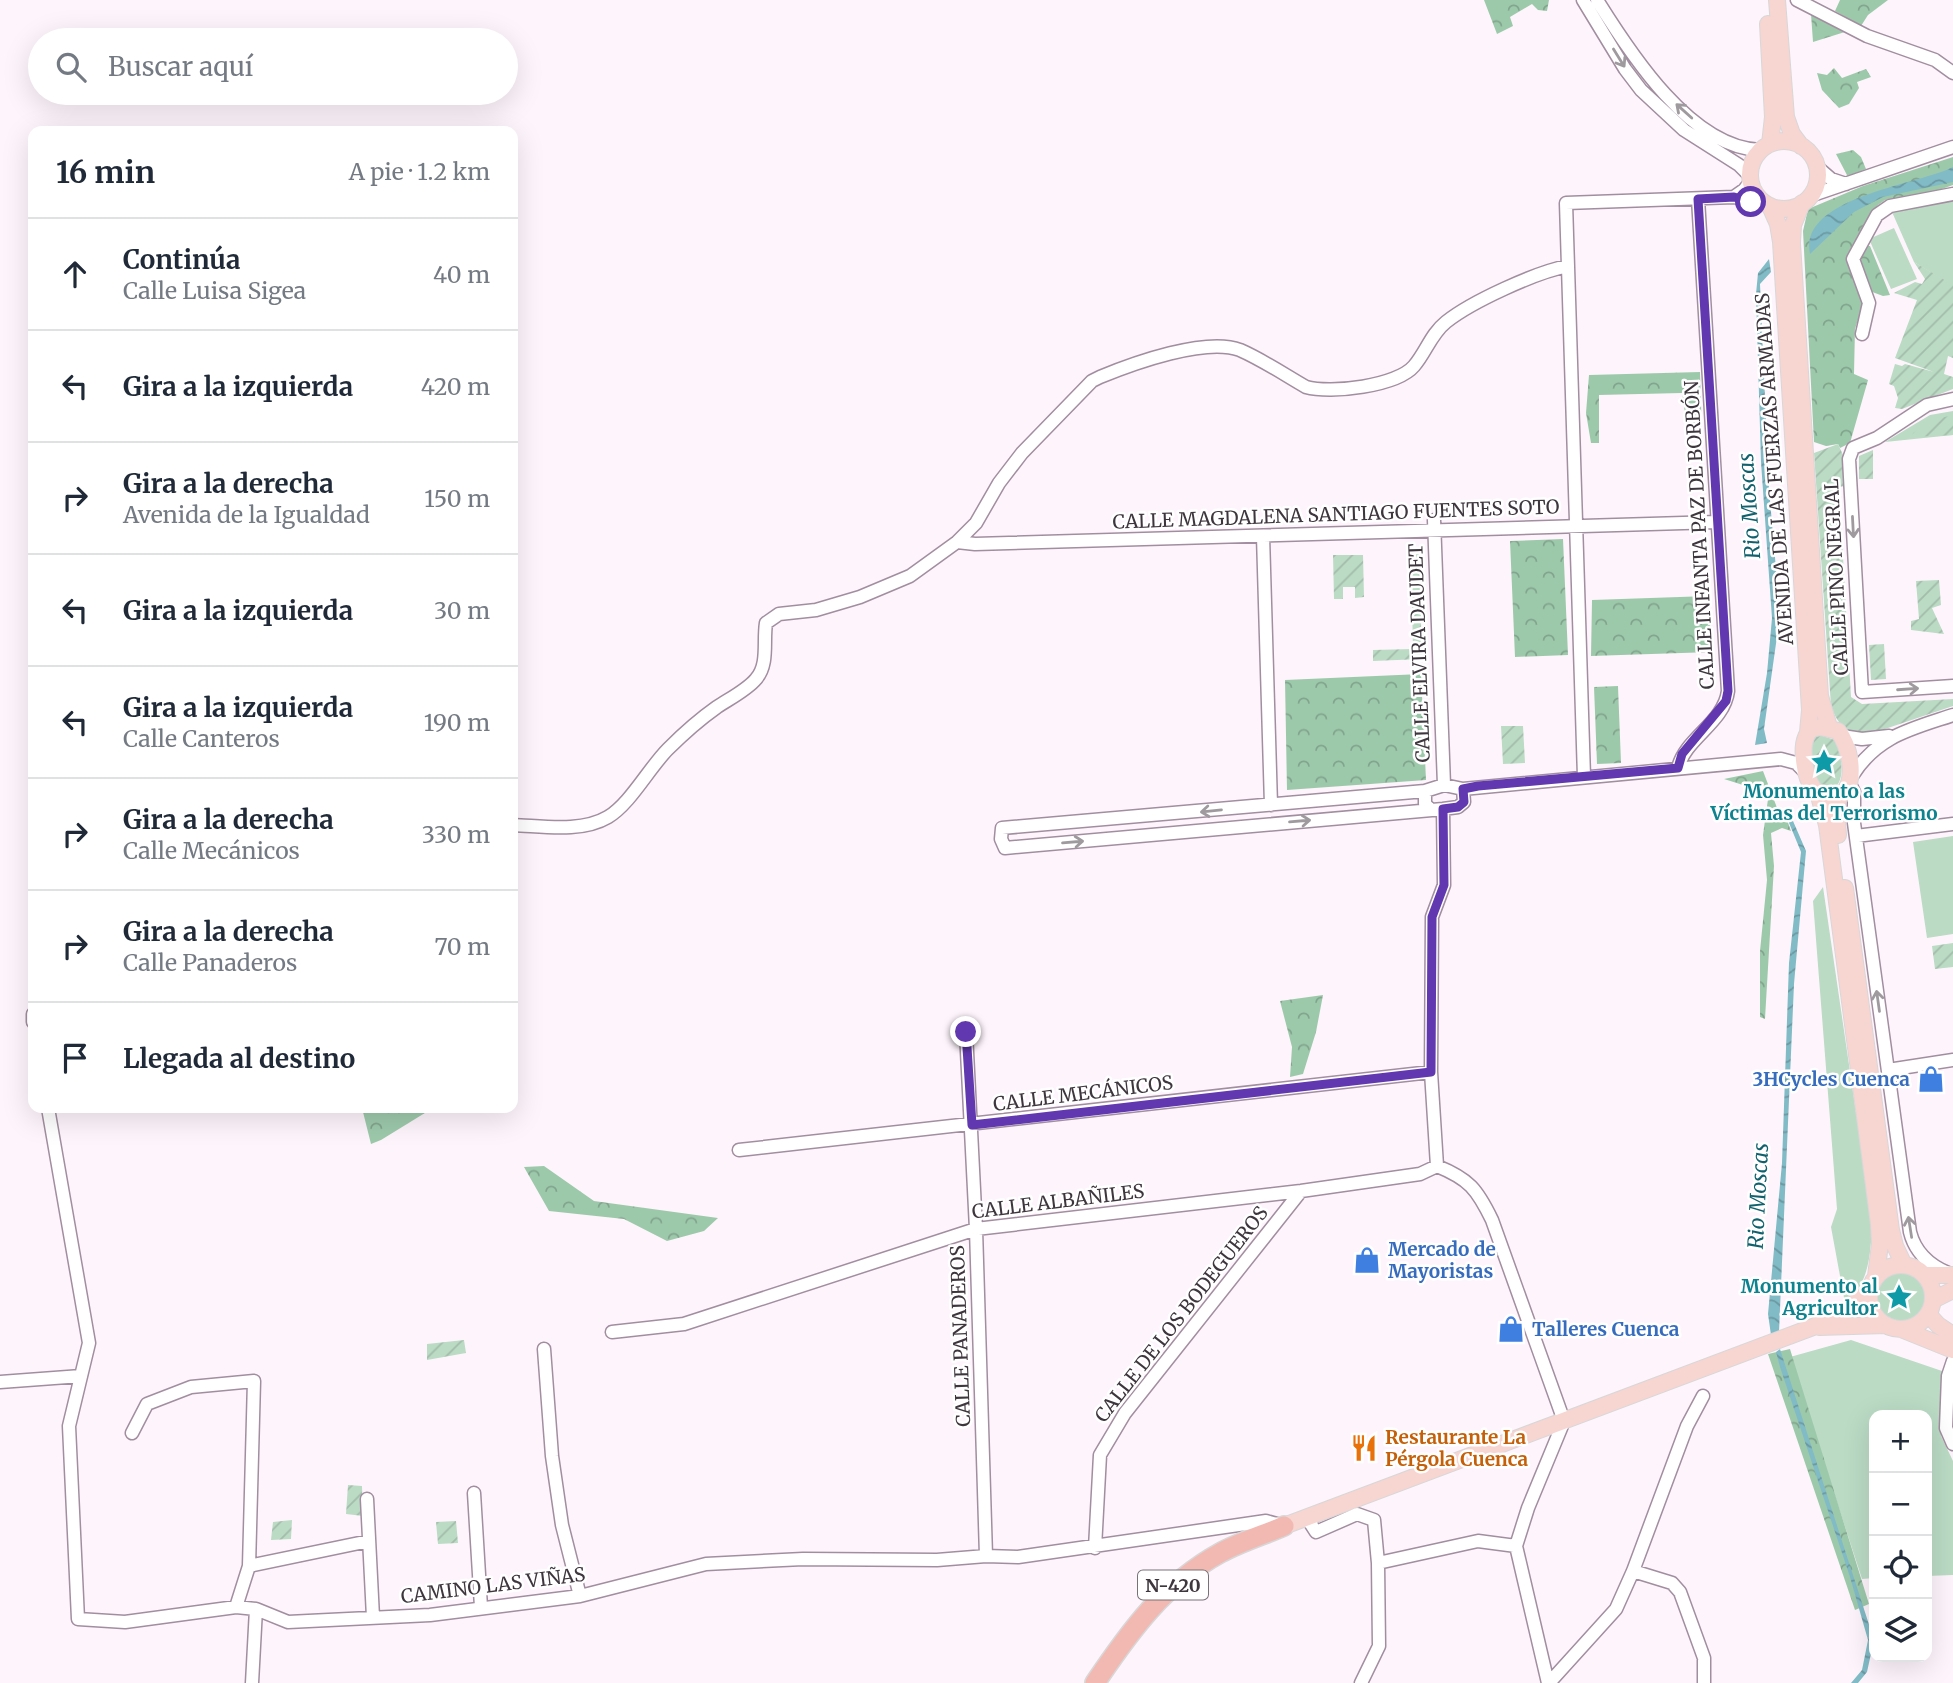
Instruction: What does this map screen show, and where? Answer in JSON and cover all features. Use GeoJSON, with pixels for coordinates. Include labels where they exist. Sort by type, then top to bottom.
{"type":"FeatureCollection","features":[{"type":"Feature","properties":{"kind":"highway","name":"N-420"},"geometry":{"type":"LineString","coordinates":[[1095,1683],[1134,1627],[1161,1595],[1186,1573],[1222,1551],[1284,1527]]}},
{"type":"Feature","properties":{"kind":"main road"},"geometry":{"type":"LineString","coordinates":[[1767,0],[1773,117],[1765,147],[1754,159],[1750,178],[1755,192],[1768,204],[1787,208],[1806,200],[1817,181],[1816,166],[1811,154],[1792,134],[1786,117],[1777,0]]}},
{"type":"Feature","properties":{"kind":"main road"},"geometry":{"type":"LineString","coordinates":[[1765,147],[1788,141],[1801,146]]}},
{"type":"Feature","properties":{"kind":"main road","name":"AVENIDA DE LAS FUERZAS ARMADAS"},"geometry":{"type":"LineString","coordinates":[[1806,200],[1793,225],[1793,243],[1820,696],[1835,731]]}},
{"type":"Feature","properties":{"kind":"main road","name":"AVENIDA DE LAS FUERZAS ARMADAS"},"geometry":{"type":"LineString","coordinates":[[1768,204],[1778,224],[1780,236],[1810,710],[1806,736]]}},
{"type":"Feature","properties":{"kind":"main road"},"geometry":{"type":"LineString","coordinates":[[1284,1527],[1813,1327],[1846,1310],[1869,1292],[1876,1276],[1880,1230],[1827,825],[1819,796],[1810,786],[1806,773],[1806,736],[1816,728],[1835,731],[1848,753],[1847,785],[1836,808],[1836,824],[1892,1238],[1904,1265]]}},
{"type":"Feature","properties":{"kind":"main road"},"geometry":{"type":"LineString","coordinates":[[1819,796],[1847,785]]}},
{"type":"Feature","properties":{"kind":"main road"},"geometry":{"type":"LineString","coordinates":[[1876,1276],[1887,1268],[1904,1265],[1915,1268],[1931,1286],[1931,1307],[1938,1325],[1953,1335]]}},
{"type":"Feature","properties":{"kind":"main road"},"geometry":{"type":"LineString","coordinates":[[1813,1327],[1917,1325],[1953,1280],[1924,1275]]}},
{"type":"Feature","properties":{"kind":"main road"},"geometry":{"type":"LineString","coordinates":[[1869,1292],[1872,1311],[1894,1327],[1953,1350]]}},
{"type":"Feature","properties":{"kind":"street"},"geometry":{"type":"LineString","coordinates":[[1583,0],[1641,90],[1684,130],[1740,165],[1750,178],[1744,190],[1734,197]]}},
{"type":"Feature","properties":{"kind":"street"},"geometry":{"type":"LineString","coordinates":[[1597,0],[1637,62],[1680,108],[1706,130],[1733,146],[1745,150],[1765,147]]}},
{"type":"Feature","properties":{"kind":"street"},"geometry":{"type":"LineString","coordinates":[[1797,0],[1867,36],[1935,61],[1953,73]]}},
{"type":"Feature","properties":{"kind":"street"},"geometry":{"type":"LineString","coordinates":[[1806,200],[1953,147]]}},
{"type":"Feature","properties":{"kind":"street"},"geometry":{"type":"LineString","coordinates":[[1816,166],[1831,179],[1847,184]]}},
{"type":"Feature","properties":{"kind":"street"},"geometry":{"type":"LineString","coordinates":[[1861,334],[1869,303],[1853,259],[1877,215],[1890,206],[1953,194]]}},
{"type":"Feature","properties":{"kind":"street"},"geometry":{"type":"LineString","coordinates":[[1584,777],[1566,203],[1734,197],[1768,204]]}},
{"type":"Feature","properties":{"kind":"street","name":"CALLE INFANTA PAZ DE BORBÓN"},"geometry":{"type":"LineString","coordinates":[[1678,768],[1682,754],[1720,711],[1727,696],[1698,199]]}},
{"type":"Feature","properties":{"kind":"street"},"geometry":{"type":"LineString","coordinates":[[518,825],[570,827],[591,824],[609,817],[676,741],[702,718],[755,681],[765,666],[763,640],[766,623],[779,614],[816,610],[860,597],[910,576],[957,542],[976,523],[999,483],[1022,453],[1092,381],[1158,357],[1219,345],[1241,351],[1306,387],[1318,390],[1383,382],[1406,374],[1422,356],[1435,332],[1455,316],[1504,289],[1548,270],[1568,266]]}},
{"type":"Feature","properties":{"kind":"street","name":"CALLE PINO NEGRAL"},"geometry":{"type":"LineString","coordinates":[[1953,399],[1927,405],[1877,438],[1853,448],[1849,459],[1862,692],[1953,686]]}},
{"type":"Feature","properties":{"kind":"street","name":"CALLE MAGDALENA SANTIAGO FUENTES SOTO"},"geometry":{"type":"LineString","coordinates":[[957,542],[975,544],[1263,536],[1434,525],[1577,527],[1717,522]]}},
{"type":"Feature","properties":{"kind":"street","name":"CALLE ELVIRA DAUDET"},"geometry":{"type":"LineString","coordinates":[[1434,525],[1444,785]]}},
{"type":"Feature","properties":{"kind":"street"},"geometry":{"type":"LineString","coordinates":[[1263,536],[1271,804]]}},
{"type":"Feature","properties":{"kind":"street"},"geometry":{"type":"LineString","coordinates":[[1835,731],[1862,739],[1893,736],[1953,715]]}},
{"type":"Feature","properties":{"kind":"street"},"geometry":{"type":"LineString","coordinates":[[1463,789],[1464,802],[1458,807],[1005,848],[1001,839],[1002,828],[1425,792],[1444,785],[1463,789],[1781,759],[1794,753],[1806,736]]}},
{"type":"Feature","properties":{"kind":"street"},"geometry":{"type":"LineString","coordinates":[[1893,736],[1868,754],[1847,785],[1854,792],[1856,836],[1910,1232],[1914,1247],[1953,1280]]}},
{"type":"Feature","properties":{"kind":"street"},"geometry":{"type":"LineString","coordinates":[[1781,759],[1796,763],[1806,773]]}},
{"type":"Feature","properties":{"kind":"street"},"geometry":{"type":"LineString","coordinates":[[1425,792],[1425,804],[1437,809]]}},
{"type":"Feature","properties":{"kind":"street"},"geometry":{"type":"LineString","coordinates":[[1437,809],[1444,885],[1432,917],[1431,1072],[1437,1166],[1462,1176],[1482,1199],[1492,1220],[1564,1421],[1528,1508],[1516,1546],[1549,1683]]}},
{"type":"Feature","properties":{"kind":"street"},"geometry":{"type":"LineString","coordinates":[[1856,836],[1953,824]]}},
{"type":"Feature","properties":{"kind":"street","name":"CALLE PANADEROS"},"geometry":{"type":"LineString","coordinates":[[966,1032],[976,1229],[986,1556]]}},
{"type":"Feature","properties":{"kind":"street"},"geometry":{"type":"LineString","coordinates":[[1888,1070],[1953,1060]]}},
{"type":"Feature","properties":{"kind":"street","name":"CALLE MECÁNICOS"},"geometry":{"type":"LineString","coordinates":[[739,1150],[1431,1072]]}},
{"type":"Feature","properties":{"kind":"street"},"geometry":{"type":"LineString","coordinates":[[0,1382],[81,1376],[89,1343],[49,1113]]}},
{"type":"Feature","properties":{"kind":"street","name":"CALLE ALBAÑILES"},"geometry":{"type":"LineString","coordinates":[[612,1332],[684,1324],[976,1229],[1301,1191],[1420,1174],[1437,1166]]}},
{"type":"Feature","properties":{"kind":"street"},"geometry":{"type":"LineString","coordinates":[[1890,1219],[1905,1188]]}},
{"type":"Feature","properties":{"kind":"street","name":"CALLE DE LOS BODEGUEROS"},"geometry":{"type":"LineString","coordinates":[[1095,1548],[1100,1455],[1125,1413],[1301,1191]]}},
{"type":"Feature","properties":{"kind":"street"},"geometry":{"type":"LineString","coordinates":[[544,1349],[552,1456],[562,1525],[580,1596]]}},
{"type":"Feature","properties":{"kind":"street"},"geometry":{"type":"LineString","coordinates":[[1953,1361],[1948,1376],[1946,1429],[1953,1444]]}},
{"type":"Feature","properties":{"kind":"street","name":"CAMINO LAS VIÑAS"},"geometry":{"type":"LineString","coordinates":[[81,1376],[69,1426],[78,1619],[125,1622],[236,1607],[256,1609],[288,1622],[430,1615],[580,1596],[706,1563],[803,1559],[937,1560],[986,1556],[1018,1557],[1095,1548],[1266,1521],[1284,1527]]}},
{"type":"Feature","properties":{"kind":"street"},"geometry":{"type":"LineString","coordinates":[[132,1433],[147,1404],[191,1387],[254,1381],[249,1566],[236,1607]]}},
{"type":"Feature","properties":{"kind":"street"},"geometry":{"type":"LineString","coordinates":[[1549,1683],[1616,1609],[1633,1571],[1687,1426],[1703,1396]]}},
{"type":"Feature","properties":{"kind":"street"},"geometry":{"type":"LineString","coordinates":[[474,1493],[481,1608]]}},
{"type":"Feature","properties":{"kind":"street"},"geometry":{"type":"LineString","coordinates":[[367,1499],[373,1617]]}},
{"type":"Feature","properties":{"kind":"street"},"geometry":{"type":"LineString","coordinates":[[1307,1518],[1316,1532],[1357,1514],[1374,1520],[1378,1563],[1379,1646],[1361,1683]]}},
{"type":"Feature","properties":{"kind":"street"},"geometry":{"type":"LineString","coordinates":[[249,1566],[369,1541]]}},
{"type":"Feature","properties":{"kind":"street"},"geometry":{"type":"LineString","coordinates":[[1378,1563],[1478,1541],[1516,1546]]}},
{"type":"Feature","properties":{"kind":"street"},"geometry":{"type":"LineString","coordinates":[[1633,1571],[1672,1583],[1680,1592],[1704,1658],[1704,1683]]}},
{"type":"Feature","properties":{"kind":"street"},"geometry":{"type":"LineString","coordinates":[[252,1683],[256,1609]]}},
{"type":"Feature","properties":{"kind":"green space"},"geometry":{"type":"Polygon","coordinates":[[[1484,0],[1549,0],[1547,11],[1538,10],[1532,4],[1510,17],[1513,26],[1497,34],[1484,0]]]}},
{"type":"Feature","properties":{"kind":"green space"},"geometry":{"type":"Polygon","coordinates":[[[1840,0],[1888,0],[1868,15],[1861,26],[1835,11],[1840,0]]]}},
{"type":"Feature","properties":{"kind":"green space"},"geometry":{"type":"Polygon","coordinates":[[[1811,14],[1848,31],[1813,42],[1811,14]]]}},
{"type":"Feature","properties":{"kind":"green space"},"geometry":{"type":"Polygon","coordinates":[[[1834,68],[1842,78],[1866,69],[1871,77],[1857,82],[1859,88],[1849,104],[1839,108],[1822,90],[1817,73],[1827,75],[1834,68]]]}},
{"type":"Feature","properties":{"kind":"green space"},"geometry":{"type":"Polygon","coordinates":[[[1853,150],[1861,157],[1866,169],[1848,177],[1836,154],[1853,150]]]}},
{"type":"Feature","properties":{"kind":"green space"},"geometry":{"type":"Polygon","coordinates":[[[1953,157],[1953,185],[1928,194],[1885,200],[1878,205],[1846,260],[1864,301],[1855,329],[1854,374],[1868,380],[1850,443],[1840,448],[1838,444],[1826,446],[1814,442],[1803,231],[1808,209],[1863,186],[1953,157]]]}},
{"type":"Feature","properties":{"kind":"green space"},"geometry":{"type":"Polygon","coordinates":[[[1953,196],[1953,286],[1914,262],[1892,212],[1953,196]]]}},
{"type":"Feature","properties":{"kind":"green space"},"geometry":{"type":"Polygon","coordinates":[[[1894,228],[1917,279],[1891,289],[1869,239],[1894,228]]]}},
{"type":"Feature","properties":{"kind":"green space"},"geometry":{"type":"Polygon","coordinates":[[[1865,246],[1870,246],[1890,295],[1883,296],[1867,290],[1857,258],[1865,246]]]}},
{"type":"Feature","properties":{"kind":"green space"},"geometry":{"type":"Polygon","coordinates":[[[1914,262],[1953,285],[1953,358],[1948,356],[1944,374],[1953,377],[1953,389],[1902,409],[1895,408],[1898,398],[1894,386],[1889,384],[1895,364],[1934,372],[1895,358],[1917,300],[1894,293],[1915,282],[1922,284],[1925,279],[1914,262]]]}},
{"type":"Feature","properties":{"kind":"green space"},"geometry":{"type":"Polygon","coordinates":[[[1700,372],[1702,438],[1689,440],[1682,393],[1599,395],[1599,443],[1591,443],[1586,413],[1589,375],[1700,372]]]}},
{"type":"Feature","properties":{"kind":"green space"},"geometry":{"type":"Polygon","coordinates":[[[1953,411],[1953,435],[1885,442],[1930,415],[1953,411]]]}},
{"type":"Feature","properties":{"kind":"green space"},"geometry":{"type":"Polygon","coordinates":[[[1953,415],[1953,435],[1912,437],[1913,433],[1936,419],[1953,415]]]}},
{"type":"Feature","properties":{"kind":"green space"},"geometry":{"type":"Polygon","coordinates":[[[1838,444],[1844,457],[1845,486],[1839,487],[1851,697],[1862,704],[1953,699],[1953,706],[1873,733],[1858,733],[1846,729],[1831,706],[1814,453],[1838,444]]]}},
{"type":"Feature","properties":{"kind":"green space"},"geometry":{"type":"Polygon","coordinates":[[[1873,450],[1873,479],[1859,479],[1859,456],[1873,450]]]}},
{"type":"Feature","properties":{"kind":"green space"},"geometry":{"type":"Polygon","coordinates":[[[1563,539],[1568,655],[1515,657],[1510,541],[1563,539]]]}},
{"type":"Feature","properties":{"kind":"green space"},"geometry":{"type":"Polygon","coordinates":[[[1419,554],[1422,659],[1373,661],[1373,650],[1413,649],[1411,555],[1419,554]]]}},
{"type":"Feature","properties":{"kind":"green space"},"geometry":{"type":"Polygon","coordinates":[[[1333,555],[1363,555],[1364,597],[1355,598],[1355,587],[1343,587],[1343,599],[1334,599],[1333,555]]]}},
{"type":"Feature","properties":{"kind":"green space"},"geometry":{"type":"Polygon","coordinates":[[[1939,580],[1941,605],[1932,608],[1944,634],[1911,630],[1911,621],[1919,619],[1916,581],[1939,580]]]}},
{"type":"Feature","properties":{"kind":"green space"},"geometry":{"type":"Polygon","coordinates":[[[1708,596],[1712,652],[1591,656],[1592,600],[1708,596]]]}},
{"type":"Feature","properties":{"kind":"green space"},"geometry":{"type":"Polygon","coordinates":[[[1884,644],[1886,679],[1871,680],[1869,645],[1884,644]]]}},
{"type":"Feature","properties":{"kind":"green space"},"geometry":{"type":"Polygon","coordinates":[[[1421,674],[1426,780],[1287,790],[1285,680],[1421,674]]]}},
{"type":"Feature","properties":{"kind":"green space"},"geometry":{"type":"Polygon","coordinates":[[[1618,686],[1621,763],[1597,764],[1594,687],[1618,686]]]}},
{"type":"Feature","properties":{"kind":"green space"},"geometry":{"type":"Polygon","coordinates":[[[1501,726],[1523,726],[1525,763],[1503,764],[1501,726]]]}},
{"type":"Feature","properties":{"kind":"green space"},"geometry":{"type":"Polygon","coordinates":[[[1817,734],[1835,740],[1840,754],[1841,777],[1839,783],[1828,792],[1815,787],[1809,741],[1817,734]]]}},
{"type":"Feature","properties":{"kind":"green space"},"geometry":{"type":"Polygon","coordinates":[[[1763,771],[1779,813],[1786,817],[1791,831],[1782,828],[1771,833],[1774,866],[1765,1019],[1760,1017],[1760,951],[1767,880],[1763,835],[1768,799],[1762,791],[1724,779],[1763,771]]]}},
{"type":"Feature","properties":{"kind":"green space"},"geometry":{"type":"Polygon","coordinates":[[[1953,836],[1953,934],[1927,938],[1913,842],[1953,836]]]}},
{"type":"Feature","properties":{"kind":"green space"},"geometry":{"type":"Polygon","coordinates":[[[1823,887],[1872,1222],[1868,1266],[1860,1287],[1845,1303],[1831,1227],[1837,1209],[1813,901],[1823,887]]]}},
{"type":"Feature","properties":{"kind":"green space"},"geometry":{"type":"Polygon","coordinates":[[[1953,943],[1953,967],[1935,969],[1932,946],[1953,943]]]}},
{"type":"Feature","properties":{"kind":"green space"},"geometry":{"type":"Polygon","coordinates":[[[1323,995],[1316,1032],[1303,1074],[1290,1077],[1292,1047],[1280,1001],[1323,995]]]}},
{"type":"Feature","properties":{"kind":"green space"},"geometry":{"type":"Polygon","coordinates":[[[363,1113],[425,1113],[381,1140],[371,1144],[363,1113]]]}},
{"type":"Feature","properties":{"kind":"green space"},"geometry":{"type":"Polygon","coordinates":[[[544,1166],[594,1201],[718,1218],[704,1231],[667,1241],[624,1219],[549,1211],[524,1167],[544,1166]]]}},
{"type":"Feature","properties":{"kind":"green space"},"geometry":{"type":"Polygon","coordinates":[[[1902,1272],[1920,1279],[1927,1297],[1920,1315],[1902,1322],[1884,1315],[1877,1297],[1884,1279],[1902,1272]]]}},
{"type":"Feature","properties":{"kind":"green space"},"geometry":{"type":"Polygon","coordinates":[[[464,1340],[466,1353],[427,1360],[427,1344],[464,1340]]]}},
{"type":"Feature","properties":{"kind":"green space"},"geometry":{"type":"Polygon","coordinates":[[[1851,1340],[1945,1372],[1941,1436],[1953,1461],[1953,1575],[1932,1576],[1932,1410],[1869,1410],[1869,1578],[1862,1579],[1790,1357],[1851,1340]]]}},
{"type":"Feature","properties":{"kind":"green space"},"geometry":{"type":"Polygon","coordinates":[[[1790,1349],[1869,1604],[1855,1610],[1768,1354],[1790,1349]]]}},
{"type":"Feature","properties":{"kind":"green space"},"geometry":{"type":"Polygon","coordinates":[[[348,1485],[362,1486],[363,1516],[346,1514],[348,1485]]]}},
{"type":"Feature","properties":{"kind":"green space"},"geometry":{"type":"Polygon","coordinates":[[[292,1520],[291,1539],[271,1540],[273,1522],[292,1520]]]}},
{"type":"Feature","properties":{"kind":"green space"},"geometry":{"type":"Polygon","coordinates":[[[456,1521],[458,1543],[438,1544],[436,1522],[456,1521]]]}},
{"type":"Feature","properties":{"kind":"water"},"geometry":{"type":"Polygon","coordinates":[[[1953,167],[1953,182],[1883,197],[1854,212],[1810,254],[1811,235],[1822,219],[1841,206],[1889,187],[1953,167]]]}},
{"type":"Feature","properties":{"kind":"water"},"geometry":{"type":"Polygon","coordinates":[[[1769,259],[1771,272],[1760,284],[1769,489],[1780,615],[1764,729],[1767,743],[1755,745],[1767,673],[1772,618],[1761,462],[1756,294],[1758,273],[1769,259]]]}},
{"type":"Feature","properties":{"kind":"water"},"geometry":{"type":"Polygon","coordinates":[[[1787,818],[1793,821],[1806,851],[1794,984],[1779,1332],[1771,1335],[1768,1314],[1782,1163],[1789,963],[1801,852],[1787,818]]]}},
{"type":"Feature","properties":{"kind":"water"},"geometry":{"type":"Polygon","coordinates":[[[1780,1349],[1869,1625],[1869,1662],[1867,1672],[1858,1683],[1851,1683],[1862,1670],[1868,1640],[1776,1352],[1780,1349]]]}},
{"type":"Feature","properties":{"kind":"place","name":"Monumento a las Víctimas del Terrorismo"},"geometry":{"type":"Point","coordinates":[1824,762]}},
{"type":"Feature","properties":{"kind":"place","name":"3HCycles Cuenca"},"geometry":{"type":"Point","coordinates":[1931,1079]}},
{"type":"Feature","properties":{"kind":"place","name":"Mercado de Mayoristas"},"geometry":{"type":"Point","coordinates":[1367,1260]}},
{"type":"Feature","properties":{"kind":"place","name":"Monumento al Agricultor"},"geometry":{"type":"Point","coordinates":[1899,1297]}},
{"type":"Feature","properties":{"kind":"place","name":"Talleres Cuenca"},"geometry":{"type":"Point","coordinates":[1511,1329]}},
{"type":"Feature","properties":{"kind":"place","name":"Restaurante La Pérgola Cuenca"},"geometry":{"type":"Point","coordinates":[1364,1448]}},
{"type":"Feature","properties":{"kind":"route"},"geometry":{"type":"LineString","coordinates":[[966,1032],[972,1125],[1431,1072],[1432,917],[1444,885],[1443,809],[1458,807],[1464,802],[1463,789],[1478,786],[1678,768],[1682,754],[1726,701],[1728,691],[1698,199],[1734,197],[1751,202]]}},
{"type":"Feature","properties":{"kind":"water label","name":"Rio Moscas"},"geometry":{"type":"Point","coordinates":[1749,506]}},
{"type":"Feature","properties":{"kind":"water label","name":"Rio Moscas"},"geometry":{"type":"Point","coordinates":[1758,1196]}}]}
